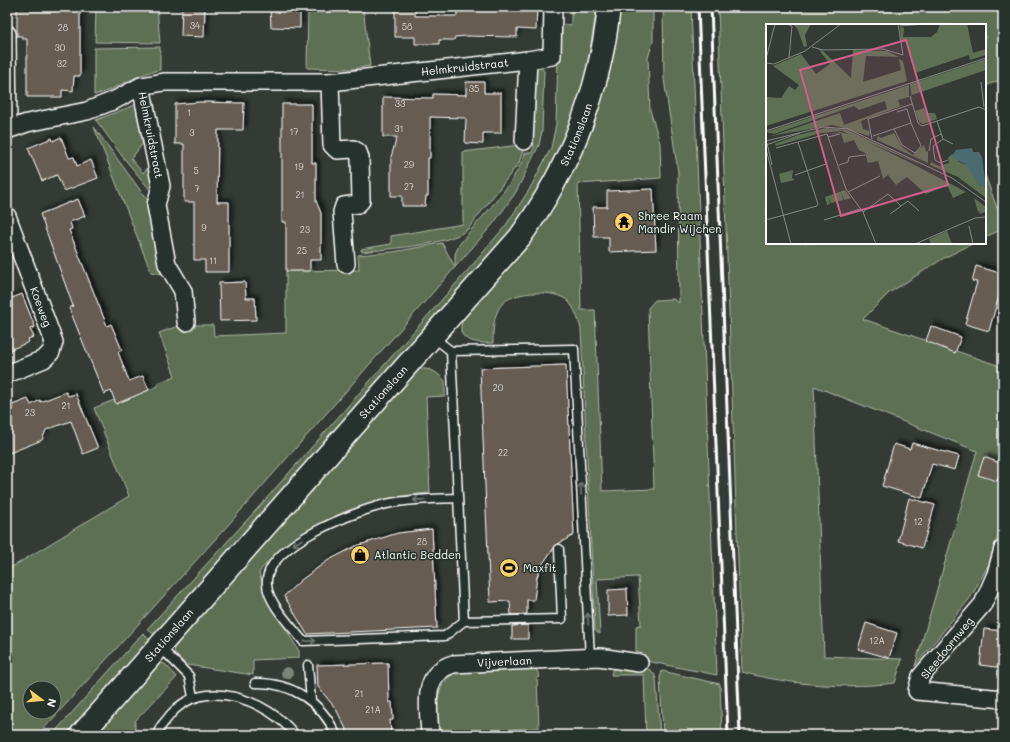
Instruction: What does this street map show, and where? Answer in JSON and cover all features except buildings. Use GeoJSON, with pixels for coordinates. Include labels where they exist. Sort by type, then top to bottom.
{"type":"FeatureCollection","features":[{"type":"Feature","properties":{"kind":"street","name":"Helmkruidstraat"},"geometry":{"type":"LineString","coordinates":[[7,34],[7,130],[27,123],[87,112],[115,100],[141,86],[164,82],[330,82],[552,56],[553,7]]}},
{"type":"Feature","properties":{"kind":"street","name":"Stationslaan"},"geometry":{"type":"LineString","coordinates":[[81,735],[520,237],[555,184],[565,165],[592,95],[605,46],[609,7]]}},
{"type":"Feature","properties":{"kind":"street"},"geometry":{"type":"LineString","coordinates":[[524,141],[528,60]]}},
{"type":"Feature","properties":{"kind":"street"},"geometry":{"type":"LineString","coordinates":[[330,82],[332,145],[337,150],[353,149],[358,152],[360,158],[361,201],[358,204],[344,206],[342,212],[346,264]]}},
{"type":"Feature","properties":{"kind":"street","name":"Helmkruidstraat"},"geometry":{"type":"LineString","coordinates":[[141,86],[161,186],[156,205],[167,264],[183,291],[186,322]]}},
{"type":"Feature","properties":{"kind":"street","name":"Koeweg"},"geometry":{"type":"LineString","coordinates":[[7,216],[54,342],[51,352],[44,359],[7,374]]}},
{"type":"Feature","properties":{"kind":"street","name":"Sleedoornweg"},"geometry":{"type":"LineString","coordinates":[[1003,549],[996,574],[983,604],[921,676],[917,691],[1003,699]]}},
{"type":"Feature","properties":{"kind":"street","name":"Vijverlaan"},"geometry":{"type":"LineString","coordinates":[[430,735],[428,694],[430,683],[443,667],[453,664],[590,658],[639,663]]}},
{"type":"Feature","properties":{"kind":"lane"},"geometry":{"type":"LineString","coordinates":[[433,337],[451,351],[574,350],[590,658]]}},
{"type":"Feature","properties":{"kind":"lane"},"geometry":{"type":"LineString","coordinates":[[451,351],[464,621]]}},
{"type":"Feature","properties":{"kind":"lane"},"geometry":{"type":"LineString","coordinates":[[458,498],[393,503],[369,508],[296,543],[277,560],[268,572],[267,586],[271,599],[303,641],[445,636],[464,621],[562,619],[560,549]]}},
{"type":"Feature","properties":{"kind":"lane"},"geometry":{"type":"LineString","coordinates":[[160,646],[189,676],[193,697]]}},
{"type":"Feature","properties":{"kind":"lane"},"geometry":{"type":"LineString","coordinates":[[308,665],[310,701]]}},
{"type":"Feature","properties":{"kind":"lane"},"geometry":{"type":"LineString","coordinates":[[255,683],[280,684],[298,692],[310,701],[326,717],[336,735]]}},
{"type":"Feature","properties":{"kind":"lane"},"geometry":{"type":"LineString","coordinates":[[158,735],[158,731],[176,709],[193,697],[216,695],[227,696],[255,704],[279,717],[295,735]]}},
{"type":"Feature","properties":{"kind":"green space"},"geometry":{"type":"Polygon","coordinates":[[[96,7],[157,7],[160,43],[95,42],[96,7]]]}},
{"type":"Feature","properties":{"kind":"green space"},"geometry":{"type":"Polygon","coordinates":[[[308,7],[363,7],[370,66],[351,69],[307,68],[308,7]]]}},
{"type":"Feature","properties":{"kind":"green space"},"geometry":{"type":"Polygon","coordinates":[[[571,7],[597,7],[580,99],[571,128],[557,160],[530,205],[511,233],[156,636],[147,629],[258,508],[506,225],[529,190],[551,148],[556,124],[559,24],[571,25],[571,7]]]}},
{"type":"Feature","properties":{"kind":"green space"},"geometry":{"type":"Polygon","coordinates":[[[620,7],[653,7],[653,41],[648,58],[650,110],[660,143],[661,178],[578,184],[581,310],[595,310],[602,491],[654,489],[648,308],[655,300],[673,299],[679,303],[678,172],[664,79],[663,7],[691,7],[717,675],[641,660],[636,655],[636,626],[641,625],[638,577],[597,579],[600,634],[595,630],[581,329],[573,307],[562,297],[545,293],[518,296],[510,298],[500,306],[494,321],[493,343],[480,343],[468,340],[461,332],[461,326],[464,318],[504,271],[542,222],[574,169],[588,140],[602,98],[620,7]]]}},
{"type":"Feature","properties":{"kind":"green space"},"geometry":{"type":"Polygon","coordinates":[[[718,7],[1003,7],[1003,79],[986,86],[986,24],[766,24],[766,244],[972,244],[944,258],[889,293],[863,319],[1003,367],[1003,519],[989,564],[971,597],[915,666],[977,451],[814,386],[824,656],[902,659],[895,683],[876,685],[818,685],[779,680],[742,672],[718,7]]]}},
{"type":"Feature","properties":{"kind":"green space"},"geometry":{"type":"Polygon","coordinates":[[[160,47],[160,70],[143,74],[103,93],[94,95],[94,48],[160,47]]]}},
{"type":"Feature","properties":{"kind":"green space"},"geometry":{"type":"Polygon","coordinates":[[[531,66],[540,66],[544,71],[542,131],[539,145],[516,192],[494,223],[229,524],[62,708],[62,680],[22,680],[22,720],[52,720],[38,735],[7,735],[7,570],[129,496],[94,408],[114,400],[116,404],[158,386],[158,383],[175,376],[159,333],[181,325],[213,325],[214,336],[286,333],[286,271],[359,270],[358,255],[393,252],[442,243],[455,267],[455,254],[459,245],[505,189],[520,165],[525,153],[531,153],[534,148],[533,136],[530,133],[531,66]]]}},
{"type":"Feature","properties":{"kind":"green space"},"geometry":{"type":"Polygon","coordinates":[[[135,105],[139,110],[144,142],[131,159],[143,173],[153,162],[156,197],[122,156],[96,120],[135,105]]]}},
{"type":"Feature","properties":{"kind":"green space"},"geometry":{"type":"Polygon","coordinates":[[[94,127],[154,209],[164,274],[151,272],[94,127]]]}},
{"type":"Feature","properties":{"kind":"green space"},"geometry":{"type":"Polygon","coordinates":[[[520,145],[523,150],[519,163],[468,229],[459,235],[433,243],[362,252],[361,249],[391,244],[391,236],[463,224],[463,152],[520,145]]]}},
{"type":"Feature","properties":{"kind":"green space"},"geometry":{"type":"Polygon","coordinates":[[[986,178],[997,208],[1003,206],[1003,229],[986,237],[986,178]]]}},
{"type":"Feature","properties":{"kind":"green space"},"geometry":{"type":"Polygon","coordinates":[[[419,369],[434,371],[445,381],[445,396],[426,397],[430,493],[406,495],[383,500],[361,506],[340,515],[319,525],[300,537],[263,567],[259,573],[268,600],[299,651],[299,658],[253,660],[253,675],[187,665],[175,655],[174,646],[419,369]]]}},
{"type":"Feature","properties":{"kind":"green space"},"geometry":{"type":"Polygon","coordinates":[[[143,633],[151,641],[69,735],[52,735],[143,633]]]}},
{"type":"Feature","properties":{"kind":"green space"},"geometry":{"type":"Polygon","coordinates":[[[159,663],[165,664],[177,677],[135,721],[135,735],[93,735],[159,663]]]}},
{"type":"Feature","properties":{"kind":"green space"},"geometry":{"type":"Polygon","coordinates":[[[632,666],[645,668],[654,674],[656,679],[660,735],[646,735],[644,675],[611,675],[613,667],[632,666]]]}},
{"type":"Feature","properties":{"kind":"green space"},"geometry":{"type":"Polygon","coordinates":[[[535,667],[540,677],[537,678],[539,728],[504,730],[503,735],[439,735],[437,707],[438,699],[443,684],[457,671],[535,667]]]}},
{"type":"Feature","properties":{"kind":"green space"},"geometry":{"type":"Polygon","coordinates":[[[662,671],[720,684],[722,735],[663,735],[660,678],[662,671]]]}},
{"type":"Feature","properties":{"kind":"railway"},"geometry":{"type":"LineString","coordinates":[[698,7],[728,735]]}},
{"type":"Feature","properties":{"kind":"railway"},"geometry":{"type":"LineString","coordinates":[[711,7],[740,735]]}},
{"type":"Feature","properties":{"kind":"place","name":"Shree Raam Mandir Wijchen"},"geometry":{"type":"Point","coordinates":[624,222]}},
{"type":"Feature","properties":{"kind":"place","name":"Atlantic Bedden"},"geometry":{"type":"Point","coordinates":[360,555]}},
{"type":"Feature","properties":{"kind":"place","name":"Maxfit"},"geometry":{"type":"Point","coordinates":[509,568]}}]}
